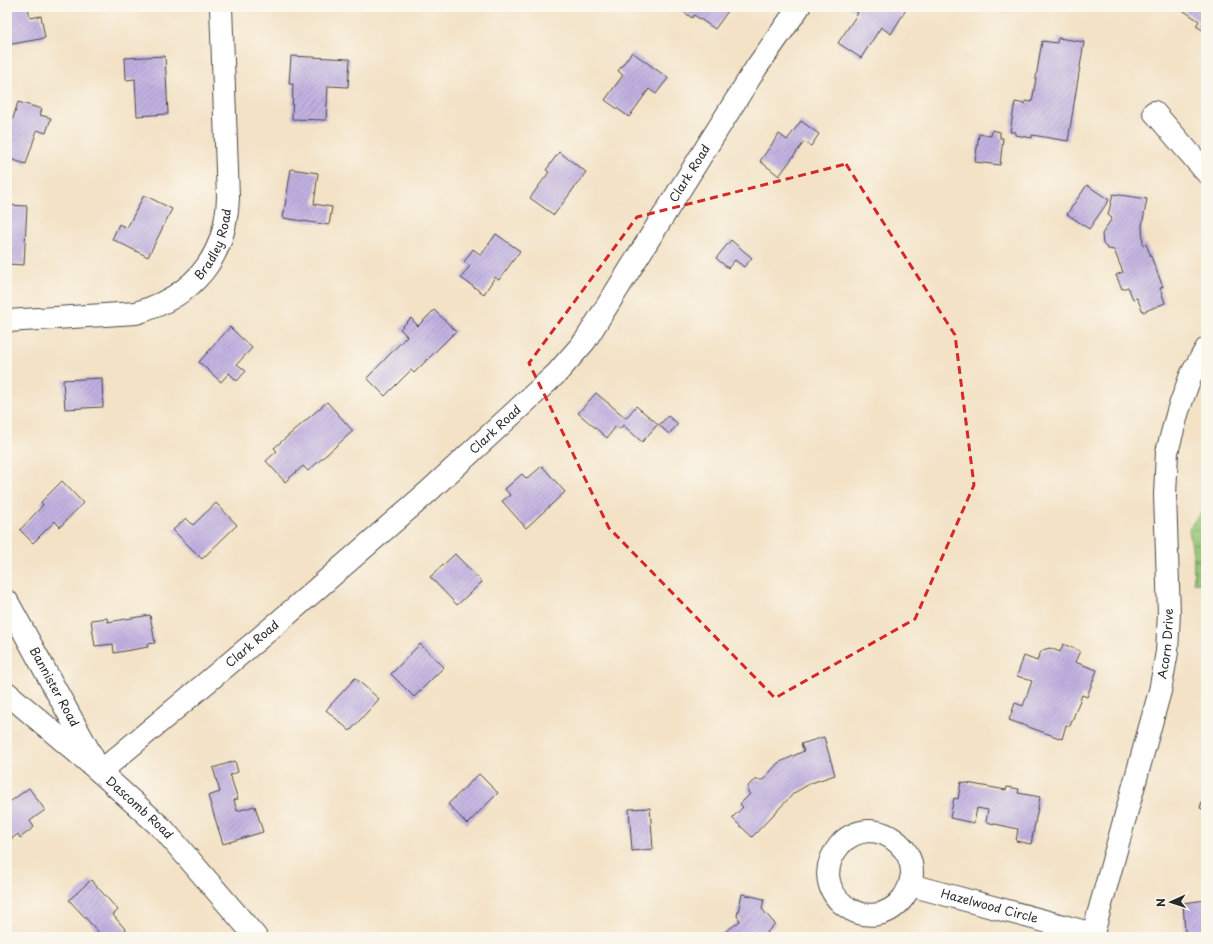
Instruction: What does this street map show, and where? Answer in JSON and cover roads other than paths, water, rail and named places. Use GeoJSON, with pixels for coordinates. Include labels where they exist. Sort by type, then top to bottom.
{"type":"FeatureCollection","features":[{"type":"Feature","properties":{"kind":"street","name":"Bradley Road"},"geometry":{"type":"LineString","coordinates":[[7,321],[136,313],[169,301],[184,291],[197,279],[208,265],[217,249],[223,232],[227,215],[228,197],[221,7]]}},
{"type":"Feature","properties":{"kind":"street","name":"Clark Road"},"geometry":{"type":"LineString","coordinates":[[100,772],[281,620],[424,496],[557,373],[585,341],[756,68],[799,7]]}},
{"type":"Feature","properties":{"kind":"street"},"geometry":{"type":"LineString","coordinates":[[1154,112],[1206,172]]}},
{"type":"Feature","properties":{"kind":"street","name":"Acorn Drive"},"geometry":{"type":"LineString","coordinates":[[1093,936],[1160,691],[1167,652],[1169,613],[1165,495],[1167,452],[1178,411],[1191,375],[1206,349]]}},
{"type":"Feature","properties":{"kind":"street","name":"Bannister Road"},"geometry":{"type":"LineString","coordinates":[[7,601],[100,772]]}},
{"type":"Feature","properties":{"kind":"street","name":"Dascomb Road"},"geometry":{"type":"LineString","coordinates":[[7,694],[100,772],[164,830],[256,937]]}},
{"type":"Feature","properties":{"kind":"street","name":"Hazelwood Circle"},"geometry":{"type":"LineString","coordinates":[[910,885],[1093,936]]}}]}
